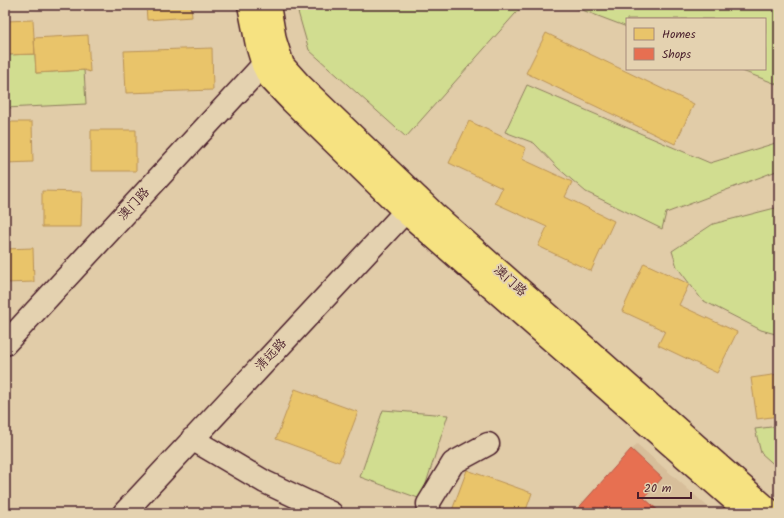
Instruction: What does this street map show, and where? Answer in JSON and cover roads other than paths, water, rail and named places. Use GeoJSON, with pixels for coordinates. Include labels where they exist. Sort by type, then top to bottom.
{"type":"FeatureCollection","features":[{"type":"Feature","properties":{"kind":"main road"},"geometry":{"type":"LineString","coordinates":[[249,5],[257,45],[271,58]]}},
{"type":"Feature","properties":{"kind":"main road"},"geometry":{"type":"LineString","coordinates":[[269,5],[271,58]]}},
{"type":"Feature","properties":{"kind":"main road","name":"澳门路"},"geometry":{"type":"LineString","coordinates":[[271,58],[283,65],[411,205],[748,513]]}},
{"type":"Feature","properties":{"kind":"main road","name":"澳门路"},"geometry":{"type":"LineString","coordinates":[[411,205],[773,513]]}},
{"type":"Feature","properties":{"kind":"street","name":"澳门路"},"geometry":{"type":"LineString","coordinates":[[5,344],[271,58]]}},
{"type":"Feature","properties":{"kind":"street","name":"清远路"},"geometry":{"type":"LineString","coordinates":[[124,513],[411,205]]}},
{"type":"Feature","properties":{"kind":"street"},"geometry":{"type":"LineString","coordinates":[[192,439],[265,482],[331,513]]}},
{"type":"Feature","properties":{"kind":"street"},"geometry":{"type":"LineString","coordinates":[[430,513],[428,504],[453,463],[488,444]]}}]}
